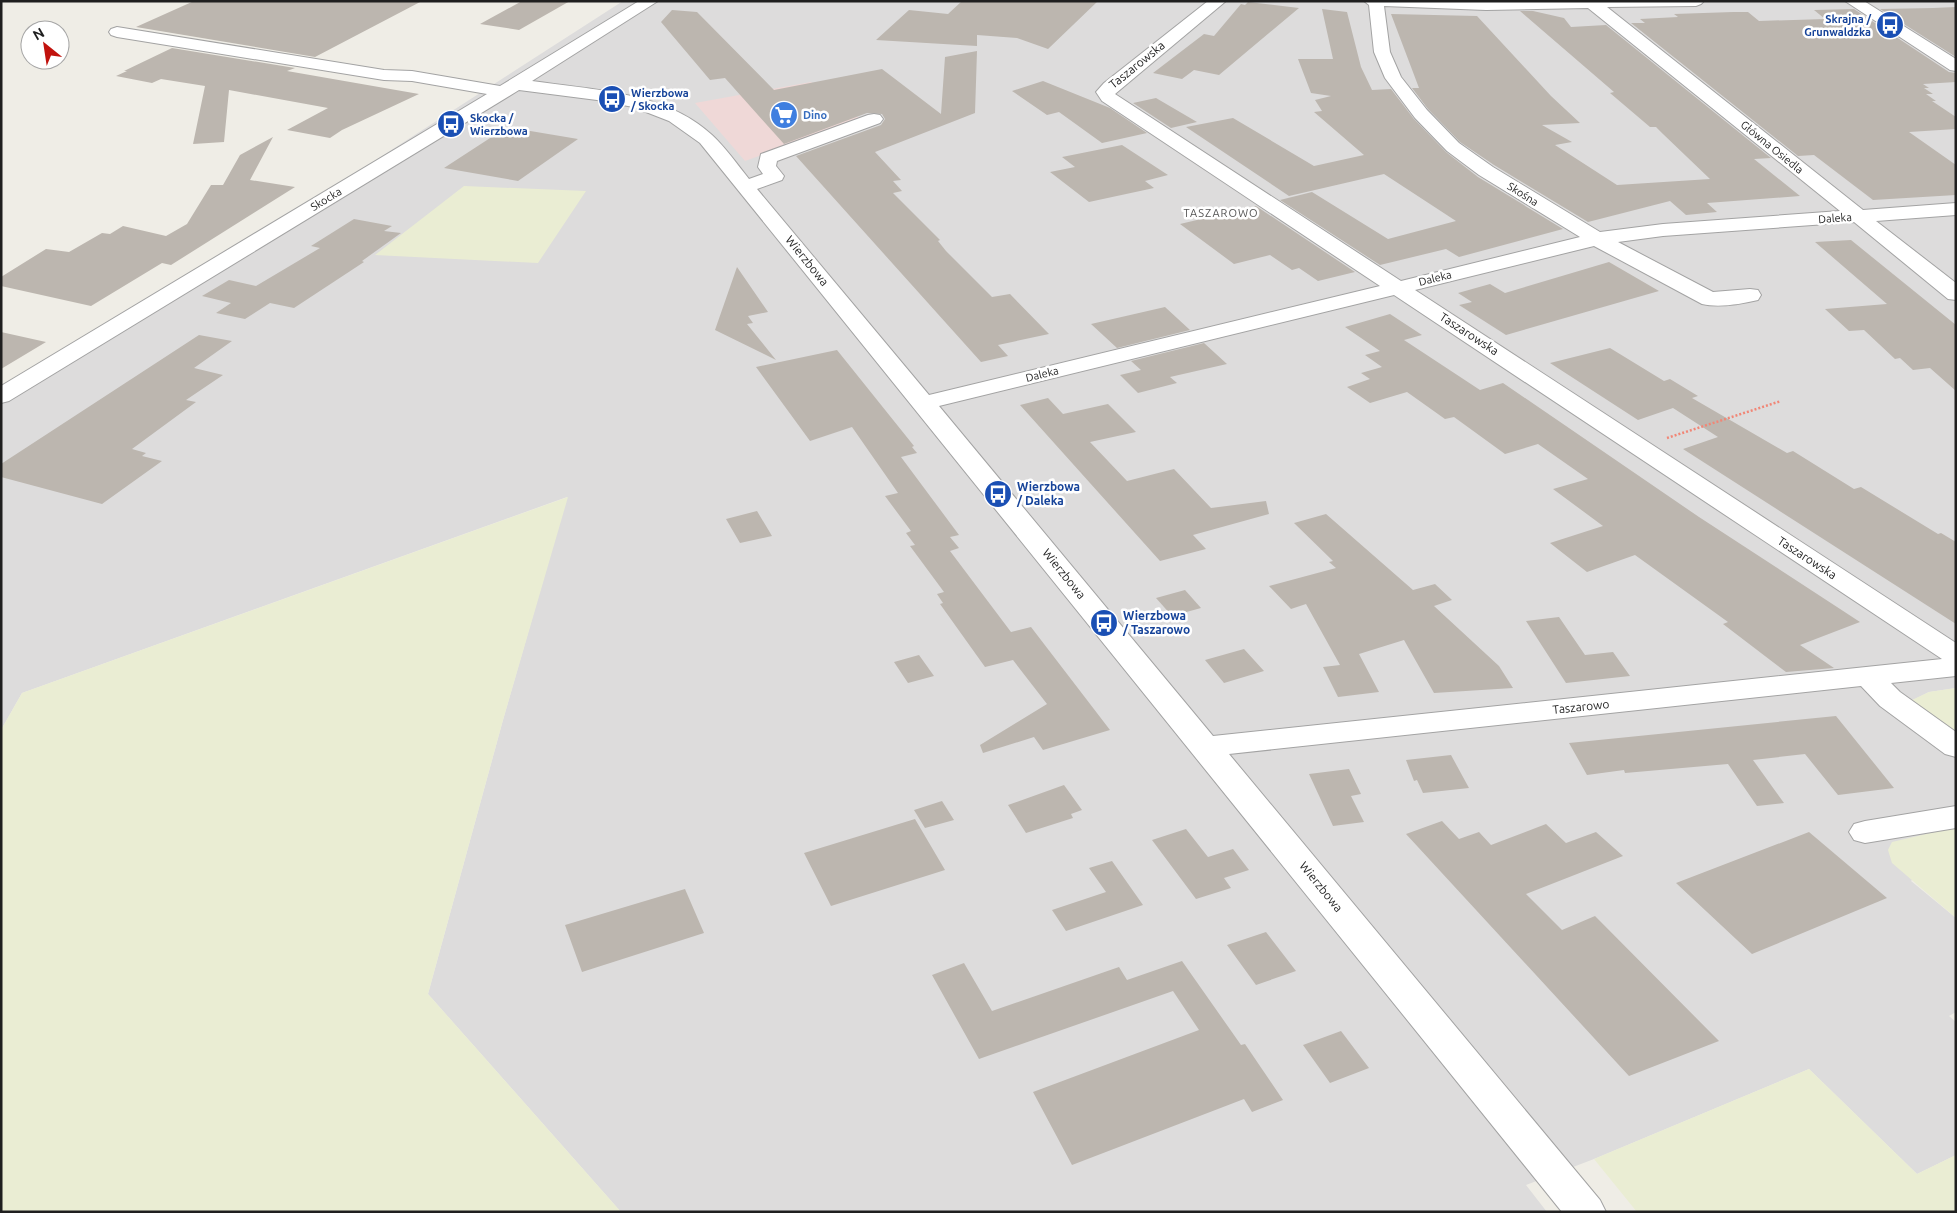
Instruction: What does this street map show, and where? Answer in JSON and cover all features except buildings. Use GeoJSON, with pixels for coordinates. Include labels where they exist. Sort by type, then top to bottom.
{"type":"FeatureCollection","features":[{"type":"Feature","properties":{"kind":"street","name":"Skocka"},"geometry":{"type":"LineString","coordinates":[[1,396],[510,88],[650,1]]}},
{"type":"Feature","properties":{"kind":"street","name":"Taszarowska"},"geometry":{"type":"LineString","coordinates":[[1218,1],[1105,92],[1108,97],[1956,656]]}},
{"type":"Feature","properties":{"kind":"street"},"geometry":{"type":"LineString","coordinates":[[1372,1],[1486,5],[1696,1]]}},
{"type":"Feature","properties":{"kind":"street"},"geometry":{"type":"LineString","coordinates":[[1853,1],[1956,66]]}},
{"type":"Feature","properties":{"kind":"street","name":"Skośna"},"geometry":{"type":"LineString","coordinates":[[1376,2],[1382,52],[1392,78],[1421,114],[1453,146],[1486,171],[1597,239],[1710,299],[1750,295]]}},
{"type":"Feature","properties":{"kind":"street","name":"Główna Osiedla"},"geometry":{"type":"LineString","coordinates":[[1590,2],[1956,294]]}},
{"type":"Feature","properties":{"kind":"street","name":"Wierzbowa"},"geometry":{"type":"LineString","coordinates":[[118,32],[384,75],[412,76],[612,99],[643,105],[674,116],[689,125],[706,139],[746,186],[1586,1212]]}},
{"type":"Feature","properties":{"kind":"street"},"geometry":{"type":"LineString","coordinates":[[746,186],[775,176],[767,167],[768,158],[874,119]]}},
{"type":"Feature","properties":{"kind":"street","name":"Daleka"},"geometry":{"type":"LineString","coordinates":[[924,403],[1597,239],[1663,230],[1956,210]]}},
{"type":"Feature","properties":{"kind":"street","name":"Taszarowo"},"geometry":{"type":"LineString","coordinates":[[1205,747],[1956,667]]}},
{"type":"Feature","properties":{"kind":"street"},"geometry":{"type":"LineString","coordinates":[[1868,676],[1890,699],[1956,747]]}},
{"type":"Feature","properties":{"kind":"street"},"geometry":{"type":"LineString","coordinates":[[1865,832],[1956,817]]}},
{"type":"Feature","properties":{"kind":"path"},"geometry":{"type":"LineString","coordinates":[[1641,448],[1781,401]]}},
{"type":"Feature","properties":{"kind":"shaded area"},"geometry":{"type":"Polygon","coordinates":[[[623,1],[1956,1],[1956,688],[1929,692],[1913,700],[1956,732],[1956,827],[1911,881],[1956,918],[1956,1012],[1949,1016],[1956,1022],[1956,1155],[1917,1174],[1809,1069],[1594,1159],[1526,1185],[1547,1212],[621,1212],[428,994],[503,720],[567,497],[22,693],[1,730],[1,396],[155,302],[623,1]]]}},
{"type":"Feature","properties":{"kind":"shaded area"},"geometry":{"type":"Polygon","coordinates":[[[811,82],[845,106],[853,115],[863,119],[745,161],[695,103],[811,82]]]}},
{"type":"Feature","properties":{"kind":"green space"},"geometry":{"type":"Polygon","coordinates":[[[464,186],[586,191],[538,263],[375,255],[464,186]]]}},
{"type":"Feature","properties":{"kind":"green space"},"geometry":{"type":"Polygon","coordinates":[[[568,497],[503,720],[428,994],[621,1212],[1,1212],[1,730],[22,693],[568,497]]]}},
{"type":"Feature","properties":{"kind":"green space"},"geometry":{"type":"Polygon","coordinates":[[[1956,688],[1956,732],[1912,700],[1929,692],[1956,688]]]}},
{"type":"Feature","properties":{"kind":"green space"},"geometry":{"type":"Polygon","coordinates":[[[1956,827],[1956,918],[1892,863],[1888,850],[1892,842],[1956,827]]]}},
{"type":"Feature","properties":{"kind":"green space"},"geometry":{"type":"Polygon","coordinates":[[[1809,1069],[1917,1174],[1956,1155],[1956,1212],[1637,1212],[1594,1159],[1809,1069]]]}},
{"type":"Feature","properties":{"kind":"place","name":"Skrajna / Grunwaldzka"},"geometry":{"type":"Point","coordinates":[1890,25]}},
{"type":"Feature","properties":{"kind":"place","name":"Wierzbowa / Skocka"},"geometry":{"type":"Point","coordinates":[612,99]}},
{"type":"Feature","properties":{"kind":"place","name":"Dino"},"geometry":{"type":"Point","coordinates":[784,115]}},
{"type":"Feature","properties":{"kind":"place","name":"Skocka / Wierzbowa"},"geometry":{"type":"Point","coordinates":[451,124]}},
{"type":"Feature","properties":{"kind":"place","name":"Wierzbowa / Daleka"},"geometry":{"type":"Point","coordinates":[998,494]}},
{"type":"Feature","properties":{"kind":"place","name":"Wierzbowa / Taszarowo"},"geometry":{"type":"Point","coordinates":[1104,623]}},
{"type":"Feature","properties":{"kind":"district","name":"TASZAROWO"},"geometry":{"type":"Point","coordinates":[1221,213]}}]}
